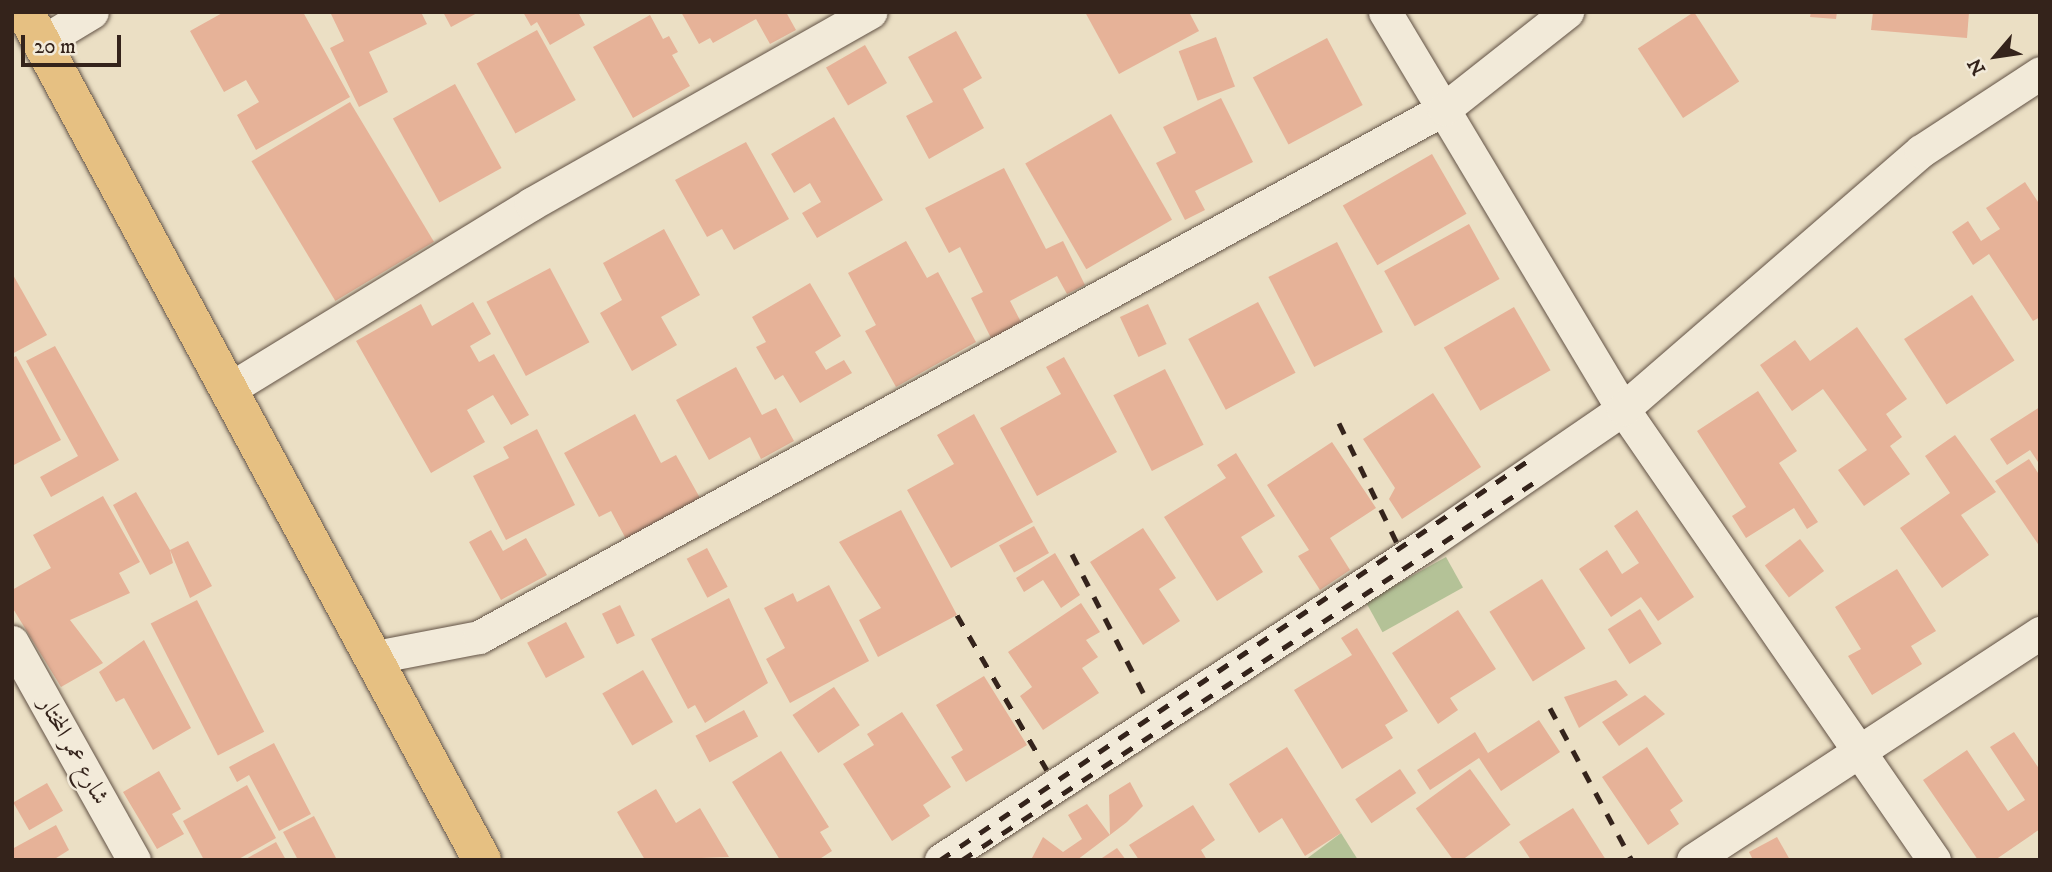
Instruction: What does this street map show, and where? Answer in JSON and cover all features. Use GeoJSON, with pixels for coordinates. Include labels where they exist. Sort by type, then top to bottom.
{"type":"FeatureCollection","features":[{"type":"Feature","properties":{"kind":"main road"},"geometry":{"type":"LineString","coordinates":[[33,27],[231,388],[482,860]]}},
{"type":"Feature","properties":{"kind":"street"},"geometry":{"type":"LineString","coordinates":[[33,27],[92,12]]}},
{"type":"Feature","properties":{"kind":"street"},"geometry":{"type":"LineString","coordinates":[[231,388],[531,204],[870,12]]}},
{"type":"Feature","properties":{"kind":"street"},"geometry":{"type":"LineString","coordinates":[[1385,12],[1623,409],[1864,752],[1934,860]]}},
{"type":"Feature","properties":{"kind":"street"},"geometry":{"type":"LineString","coordinates":[[375,657],[479,637],[1444,108],[1567,12]]}},
{"type":"Feature","properties":{"kind":"street"},"geometry":{"type":"LineString","coordinates":[[941,860],[1412,554],[1623,409],[1921,151],[2040,74]]}},
{"type":"Feature","properties":{"kind":"street"},"geometry":{"type":"LineString","coordinates":[[1693,860],[1864,752],[2040,633]]}},
{"type":"Feature","properties":{"kind":"street","name":"شارع عمر المختار"},"geometry":{"type":"LineString","coordinates":[[12,642],[134,860]]}},
{"type":"Feature","properties":{"kind":"green space"},"geometry":{"type":"Polygon","coordinates":[[[1446,557],[1463,588],[1383,632],[1366,602],[1446,557]]]}},
{"type":"Feature","properties":{"kind":"green space"},"geometry":{"type":"Polygon","coordinates":[[[1341,833],[1358,860],[1305,860],[1341,833]]]}},
{"type":"Feature","properties":{"kind":"building"},"geometry":{"type":"Polygon","coordinates":[[[224,12],[303,12],[350,97],[256,150],[237,115],[259,102],[246,80],[224,92],[190,31],[224,12]]]}},
{"type":"Feature","properties":{"kind":"building"},"geometry":{"type":"Polygon","coordinates":[[[421,12],[427,24],[369,52],[388,92],[359,107],[330,48],[344,41],[331,14],[421,12]]]}},
{"type":"Feature","properties":{"kind":"building"},"geometry":{"type":"Polygon","coordinates":[[[443,12],[479,12],[451,27],[443,12]]]}},
{"type":"Feature","properties":{"kind":"building"},"geometry":{"type":"Polygon","coordinates":[[[523,12],[578,12],[585,25],[550,45],[537,22],[531,26],[523,12]]]}},
{"type":"Feature","properties":{"kind":"building"},"geometry":{"type":"Polygon","coordinates":[[[681,12],[786,12],[796,30],[770,44],[756,19],[713,43],[710,38],[699,44],[681,12]]]}},
{"type":"Feature","properties":{"kind":"building"},"geometry":{"type":"Polygon","coordinates":[[[1085,12],[1189,12],[1199,31],[1119,74],[1085,12]]]}},
{"type":"Feature","properties":{"kind":"building"},"geometry":{"type":"Polygon","coordinates":[[[1694,12],[1739,82],[1683,118],[1638,48],[1694,12]]]}},
{"type":"Feature","properties":{"kind":"building"},"geometry":{"type":"Polygon","coordinates":[[[1811,12],[1837,12],[1836,19],[1810,17],[1811,12]]]}},
{"type":"Feature","properties":{"kind":"building"},"geometry":{"type":"Polygon","coordinates":[[[1873,12],[1969,12],[1967,38],[1871,30],[1873,12]]]}},
{"type":"Feature","properties":{"kind":"building"},"geometry":{"type":"Polygon","coordinates":[[[650,15],[663,39],[669,36],[678,52],[672,55],[690,86],[633,118],[593,47],[650,15]]]}},
{"type":"Feature","properties":{"kind":"building"},"geometry":{"type":"Polygon","coordinates":[[[537,30],[576,100],[515,133],[477,63],[537,30]]]}},
{"type":"Feature","properties":{"kind":"building"},"geometry":{"type":"Polygon","coordinates":[[[956,31],[982,78],[963,89],[984,128],[929,159],[906,116],[933,102],[908,57],[956,31]]]}},
{"type":"Feature","properties":{"kind":"building"},"geometry":{"type":"Polygon","coordinates":[[[1216,37],[1235,86],[1198,101],[1179,51],[1216,37]]]}},
{"type":"Feature","properties":{"kind":"building"},"geometry":{"type":"Polygon","coordinates":[[[1327,38],[1363,105],[1289,145],[1253,77],[1327,38]]]}},
{"type":"Feature","properties":{"kind":"building"},"geometry":{"type":"Polygon","coordinates":[[[865,45],[887,83],[848,106],[826,68],[865,45]]]}},
{"type":"Feature","properties":{"kind":"building"},"geometry":{"type":"Polygon","coordinates":[[[455,84],[502,168],[439,202],[393,118],[455,84]]]}},
{"type":"Feature","properties":{"kind":"building"},"geometry":{"type":"Polygon","coordinates":[[[1221,98],[1253,162],[1195,191],[1205,210],[1185,220],[1156,163],[1176,153],[1163,127],[1221,98]]]}},
{"type":"Feature","properties":{"kind":"building"},"geometry":{"type":"Polygon","coordinates":[[[350,102],[434,242],[335,301],[251,161],[350,102]]]}},
{"type":"Feature","properties":{"kind":"building"},"geometry":{"type":"Polygon","coordinates":[[[1111,114],[1172,220],[1086,269],[1025,164],[1111,114]]]}},
{"type":"Feature","properties":{"kind":"building"},"geometry":{"type":"Polygon","coordinates":[[[834,117],[883,200],[817,238],[802,213],[821,202],[810,183],[794,193],[771,154],[834,117]]]}},
{"type":"Feature","properties":{"kind":"building"},"geometry":{"type":"Polygon","coordinates":[[[746,142],[789,219],[734,250],[722,229],[707,237],[675,180],[746,142]]]}},
{"type":"Feature","properties":{"kind":"building"},"geometry":{"type":"Polygon","coordinates":[[[1432,154],[1466,214],[1377,265],[1343,206],[1432,154]]]}},
{"type":"Feature","properties":{"kind":"building"},"geometry":{"type":"Polygon","coordinates":[[[1004,168],[1046,249],[1063,241],[1085,285],[1067,294],[1057,276],[1010,301],[1022,324],[992,340],[971,298],[983,292],[960,247],[949,253],[925,208],[1004,168]]]}},
{"type":"Feature","properties":{"kind":"building"},"geometry":{"type":"Polygon","coordinates":[[[2025,182],[2040,205],[2040,317],[2033,321],[1989,254],[1973,265],[1952,232],[1968,221],[1981,241],[2000,229],[1986,208],[2025,182]]]}},
{"type":"Feature","properties":{"kind":"building"},"geometry":{"type":"Polygon","coordinates":[[[1469,224],[1500,279],[1415,326],[1384,271],[1469,224]]]}},
{"type":"Feature","properties":{"kind":"building"},"geometry":{"type":"Polygon","coordinates":[[[664,229],[700,295],[661,317],[677,345],[632,371],[600,313],[622,300],[603,263],[664,229]]]}},
{"type":"Feature","properties":{"kind":"building"},"geometry":{"type":"Polygon","coordinates":[[[906,241],[927,278],[938,272],[976,342],[896,387],[865,331],[876,325],[848,273],[906,241]]]}},
{"type":"Feature","properties":{"kind":"building"},"geometry":{"type":"Polygon","coordinates":[[[1337,242],[1383,332],[1314,367],[1268,277],[1337,242]]]}},
{"type":"Feature","properties":{"kind":"building"},"geometry":{"type":"Polygon","coordinates":[[[550,268],[589,342],[526,376],[486,302],[550,268]]]}},
{"type":"Feature","properties":{"kind":"building"},"geometry":{"type":"Polygon","coordinates":[[[12,273],[47,335],[12,354],[12,273]]]}},
{"type":"Feature","properties":{"kind":"building"},"geometry":{"type":"Polygon","coordinates":[[[810,283],[841,336],[815,352],[826,370],[844,360],[852,373],[800,403],[783,375],[775,380],[756,347],[766,342],[752,317],[810,283]]]}},
{"type":"Feature","properties":{"kind":"building"},"geometry":{"type":"Polygon","coordinates":[[[1972,295],[2014,360],[1947,405],[1904,339],[1972,295]]]}},
{"type":"Feature","properties":{"kind":"building"},"geometry":{"type":"Polygon","coordinates":[[[473,302],[491,334],[470,346],[479,362],[494,354],[529,415],[511,425],[493,395],[467,410],[485,442],[431,473],[356,341],[421,304],[432,326],[473,302]]]}},
{"type":"Feature","properties":{"kind":"building"},"geometry":{"type":"Polygon","coordinates":[[[1258,302],[1296,373],[1226,410],[1188,339],[1258,302]]]}},
{"type":"Feature","properties":{"kind":"building"},"geometry":{"type":"Polygon","coordinates":[[[1148,304],[1167,344],[1138,357],[1120,317],[1148,304]]]}},
{"type":"Feature","properties":{"kind":"building"},"geometry":{"type":"Polygon","coordinates":[[[1514,307],[1550,370],[1480,411],[1444,348],[1514,307]]]}},
{"type":"Feature","properties":{"kind":"building"},"geometry":{"type":"Polygon","coordinates":[[[1857,327],[1907,399],[1886,414],[1902,437],[1890,446],[1910,474],[1864,506],[1838,470],[1867,450],[1823,389],[1792,411],[1760,365],[1795,340],[1810,361],[1857,327]]]}},
{"type":"Feature","properties":{"kind":"building"},"geometry":{"type":"Polygon","coordinates":[[[55,346],[119,460],[51,497],[40,477],[78,456],[26,361],[55,346]]]}},
{"type":"Feature","properties":{"kind":"building"},"geometry":{"type":"Polygon","coordinates":[[[16,356],[61,440],[12,466],[12,358],[16,356]]]}},
{"type":"Feature","properties":{"kind":"building"},"geometry":{"type":"Polygon","coordinates":[[[1064,357],[1117,452],[1037,496],[1000,428],[1061,394],[1046,367],[1064,357]]]}},
{"type":"Feature","properties":{"kind":"building"},"geometry":{"type":"Polygon","coordinates":[[[736,367],[762,415],[776,408],[794,441],[761,459],[750,437],[709,460],[676,400],[736,367]]]}},
{"type":"Feature","properties":{"kind":"building"},"geometry":{"type":"Polygon","coordinates":[[[1165,369],[1204,445],[1152,471],[1113,395],[1165,369]]]}},
{"type":"Feature","properties":{"kind":"building"},"geometry":{"type":"Polygon","coordinates":[[[1758,391],[1797,451],[1779,463],[1818,522],[1807,529],[1794,508],[1746,538],[1732,516],[1746,507],[1697,431],[1758,391]]]}},
{"type":"Feature","properties":{"kind":"building"},"geometry":{"type":"Polygon","coordinates":[[[1433,393],[1481,467],[1402,519],[1389,499],[1395,488],[1363,439],[1433,393]]]}},
{"type":"Feature","properties":{"kind":"building"},"geometry":{"type":"Polygon","coordinates":[[[2040,407],[2040,465],[2030,450],[2007,465],[1990,439],[2040,407]]]}},
{"type":"Feature","properties":{"kind":"building"},"geometry":{"type":"Polygon","coordinates":[[[635,414],[661,463],[676,455],[700,498],[626,539],[611,511],[599,517],[564,453],[635,414]]]}},
{"type":"Feature","properties":{"kind":"building"},"geometry":{"type":"Polygon","coordinates":[[[974,414],[1033,522],[951,568],[907,490],[954,464],[937,435],[974,414]]]}},
{"type":"Feature","properties":{"kind":"building"},"geometry":{"type":"Polygon","coordinates":[[[537,429],[575,505],[506,540],[473,476],[509,458],[503,447],[537,429]]]}},
{"type":"Feature","properties":{"kind":"building"},"geometry":{"type":"Polygon","coordinates":[[[1955,435],[1996,492],[1961,515],[1989,555],[1942,588],[1900,528],[1950,493],[1925,456],[1955,435]]]}},
{"type":"Feature","properties":{"kind":"building"},"geometry":{"type":"Polygon","coordinates":[[[1332,442],[1376,508],[1330,538],[1350,570],[1320,590],[1298,556],[1309,550],[1267,485],[1332,442]]]}},
{"type":"Feature","properties":{"kind":"building"},"geometry":{"type":"Polygon","coordinates":[[[1236,453],[1275,516],[1241,537],[1263,572],[1217,601],[1164,517],[1226,478],[1217,465],[1236,453]]]}},
{"type":"Feature","properties":{"kind":"building"},"geometry":{"type":"Polygon","coordinates":[[[2029,459],[2040,476],[2040,547],[1995,481],[2029,459]]]}},
{"type":"Feature","properties":{"kind":"building"},"geometry":{"type":"Polygon","coordinates":[[[136,492],[170,550],[173,563],[150,575],[113,505],[136,492]]]}},
{"type":"Feature","properties":{"kind":"building"},"geometry":{"type":"Polygon","coordinates":[[[103,496],[140,562],[119,573],[130,593],[70,620],[103,663],[61,687],[12,607],[12,590],[51,568],[33,535],[103,496]]]}},
{"type":"Feature","properties":{"kind":"building"},"geometry":{"type":"Polygon","coordinates":[[[901,510],[957,615],[878,657],[859,620],[881,608],[839,542],[901,510]]]}},
{"type":"Feature","properties":{"kind":"building"},"geometry":{"type":"Polygon","coordinates":[[[1637,510],[1694,597],[1658,621],[1641,597],[1611,617],[1579,569],[1607,550],[1622,574],[1639,563],[1614,526],[1637,510]]]}},
{"type":"Feature","properties":{"kind":"building"},"geometry":{"type":"Polygon","coordinates":[[[1034,526],[1049,553],[1014,573],[999,545],[1034,526]]]}},
{"type":"Feature","properties":{"kind":"building"},"geometry":{"type":"Polygon","coordinates":[[[1143,528],[1176,578],[1159,589],[1180,621],[1143,645],[1090,562],[1143,528]]]}},
{"type":"Feature","properties":{"kind":"building"},"geometry":{"type":"Polygon","coordinates":[[[491,530],[503,551],[526,538],[547,575],[501,600],[469,542],[491,530]]]}},
{"type":"Feature","properties":{"kind":"building"},"geometry":{"type":"Polygon","coordinates":[[[1800,539],[1824,571],[1789,597],[1765,565],[1800,539]]]}},
{"type":"Feature","properties":{"kind":"building"},"geometry":{"type":"Polygon","coordinates":[[[188,541],[212,586],[190,598],[170,550],[188,541]]]}},
{"type":"Feature","properties":{"kind":"building"},"geometry":{"type":"Polygon","coordinates":[[[707,548],[728,587],[707,598],[687,559],[707,548]]]}},
{"type":"Feature","properties":{"kind":"building"},"geometry":{"type":"Polygon","coordinates":[[[1055,553],[1080,595],[1061,608],[1043,580],[1024,592],[1016,578],[1055,553]]]}},
{"type":"Feature","properties":{"kind":"building"},"geometry":{"type":"Polygon","coordinates":[[[1897,569],[1936,631],[1911,646],[1922,664],[1872,695],[1848,656],[1861,649],[1835,607],[1897,569]]]}},
{"type":"Feature","properties":{"kind":"building"},"geometry":{"type":"Polygon","coordinates":[[[1542,579],[1585,649],[1533,681],[1489,612],[1542,579]]]}},
{"type":"Feature","properties":{"kind":"building"},"geometry":{"type":"Polygon","coordinates":[[[829,585],[869,661],[790,703],[766,659],[785,648],[764,608],[793,593],[797,602],[829,585]]]}},
{"type":"Feature","properties":{"kind":"building"},"geometry":{"type":"Polygon","coordinates":[[[729,598],[768,683],[705,723],[695,705],[688,709],[651,639],[729,598]]]}},
{"type":"Feature","properties":{"kind":"building"},"geometry":{"type":"Polygon","coordinates":[[[197,600],[264,732],[218,755],[151,624],[197,600]]]}},
{"type":"Feature","properties":{"kind":"building"},"geometry":{"type":"Polygon","coordinates":[[[1081,603],[1100,632],[1086,640],[1098,657],[1082,668],[1099,693],[1043,730],[1020,696],[1032,687],[1008,652],[1081,603]]]}},
{"type":"Feature","properties":{"kind":"building"},"geometry":{"type":"Polygon","coordinates":[[[620,605],[635,636],[617,644],[602,614],[620,605]]]}},
{"type":"Feature","properties":{"kind":"building"},"geometry":{"type":"Polygon","coordinates":[[[1640,609],[1662,644],[1630,664],[1608,629],[1640,609]]]}},
{"type":"Feature","properties":{"kind":"building"},"geometry":{"type":"Polygon","coordinates":[[[1458,610],[1496,669],[1450,698],[1458,710],[1438,724],[1392,653],[1458,610]]]}},
{"type":"Feature","properties":{"kind":"building"},"geometry":{"type":"Polygon","coordinates":[[[566,622],[585,657],[546,678],[527,643],[566,622]]]}},
{"type":"Feature","properties":{"kind":"building"},"geometry":{"type":"Polygon","coordinates":[[[1357,628],[1408,711],[1385,725],[1393,738],[1342,769],[1294,690],[1352,655],[1341,638],[1357,628]]]}},
{"type":"Feature","properties":{"kind":"building"},"geometry":{"type":"Polygon","coordinates":[[[144,640],[191,728],[153,750],[124,698],[116,702],[99,672],[144,640]]]}},
{"type":"Feature","properties":{"kind":"building"},"geometry":{"type":"Polygon","coordinates":[[[643,670],[673,722],[632,745],[602,694],[643,670]]]}},
{"type":"Feature","properties":{"kind":"building"},"geometry":{"type":"Polygon","coordinates":[[[984,676],[1027,745],[966,782],[951,757],[963,750],[936,705],[984,676]]]}},
{"type":"Feature","properties":{"kind":"building"},"geometry":{"type":"Polygon","coordinates":[[[1616,680],[1628,695],[1579,728],[1564,697],[1616,680]]]}},
{"type":"Feature","properties":{"kind":"building"},"geometry":{"type":"Polygon","coordinates":[[[834,687],[860,725],[818,753],[793,715],[834,687]]]}},
{"type":"Feature","properties":{"kind":"building"},"geometry":{"type":"Polygon","coordinates":[[[1645,695],[1665,714],[1619,746],[1602,722],[1645,695]]]}},
{"type":"Feature","properties":{"kind":"building"},"geometry":{"type":"Polygon","coordinates":[[[744,710],[758,736],[710,762],[695,736],[744,710]]]}},
{"type":"Feature","properties":{"kind":"building"},"geometry":{"type":"Polygon","coordinates":[[[902,712],[951,787],[923,805],[930,816],[892,841],[843,764],[874,745],[867,734],[902,712]]]}},
{"type":"Feature","properties":{"kind":"building"},"geometry":{"type":"Polygon","coordinates":[[[1539,720],[1560,752],[1501,791],[1479,758],[1430,790],[1417,770],[1475,732],[1488,753],[1539,720]]]}},
{"type":"Feature","properties":{"kind":"building"},"geometry":{"type":"Polygon","coordinates":[[[2014,732],[2040,770],[2040,829],[1995,860],[1978,860],[1923,780],[1967,750],[2008,811],[2025,800],[1990,747],[2014,732]]]}},
{"type":"Feature","properties":{"kind":"building"},"geometry":{"type":"Polygon","coordinates":[[[274,743],[311,814],[279,831],[249,775],[237,782],[229,767],[274,743]]]}},
{"type":"Feature","properties":{"kind":"building"},"geometry":{"type":"Polygon","coordinates":[[[1287,747],[1341,833],[1305,856],[1282,818],[1259,833],[1229,784],[1287,747]]]}},
{"type":"Feature","properties":{"kind":"building"},"geometry":{"type":"Polygon","coordinates":[[[1647,747],[1683,801],[1670,810],[1679,824],[1648,845],[1602,777],[1647,747]]]}},
{"type":"Feature","properties":{"kind":"building"},"geometry":{"type":"Polygon","coordinates":[[[781,751],[829,827],[820,832],[832,851],[818,860],[780,860],[732,782],[781,751]]]}},
{"type":"Feature","properties":{"kind":"building"},"geometry":{"type":"Polygon","coordinates":[[[1400,769],[1416,793],[1371,823],[1355,799],[1400,769]]]}},
{"type":"Feature","properties":{"kind":"building"},"geometry":{"type":"Polygon","coordinates":[[[1470,769],[1511,825],[1462,860],[1453,860],[1416,808],[1470,769]]]}},
{"type":"Feature","properties":{"kind":"building"},"geometry":{"type":"Polygon","coordinates":[[[159,771],[181,809],[172,814],[184,834],[157,849],[123,792],[159,771]]]}},
{"type":"Feature","properties":{"kind":"building"},"geometry":{"type":"Polygon","coordinates":[[[1130,782],[1143,806],[1110,835],[1109,795],[1130,782]]]}},
{"type":"Feature","properties":{"kind":"building"},"geometry":{"type":"Polygon","coordinates":[[[47,783],[63,811],[29,830],[13,802],[47,783]]]}},
{"type":"Feature","properties":{"kind":"building"},"geometry":{"type":"Polygon","coordinates":[[[247,785],[276,838],[237,860],[204,860],[183,821],[247,785]]]}},
{"type":"Feature","properties":{"kind":"building"},"geometry":{"type":"Polygon","coordinates":[[[656,789],[676,823],[700,808],[729,857],[645,860],[617,812],[656,789]]]}},
{"type":"Feature","properties":{"kind":"building"},"geometry":{"type":"Polygon","coordinates":[[[1087,804],[1110,835],[1077,860],[1032,858],[1043,837],[1063,852],[1082,839],[1068,815],[1087,804]]]}},
{"type":"Feature","properties":{"kind":"building"},"geometry":{"type":"Polygon","coordinates":[[[1193,805],[1215,840],[1201,850],[1207,860],[1139,860],[1129,845],[1193,805]]]}},
{"type":"Feature","properties":{"kind":"building"},"geometry":{"type":"Polygon","coordinates":[[[1573,808],[1606,860],[1531,860],[1519,842],[1573,808]]]}},
{"type":"Feature","properties":{"kind":"building"},"geometry":{"type":"Polygon","coordinates":[[[314,816],[337,860],[298,860],[283,832],[314,816]]]}},
{"type":"Feature","properties":{"kind":"building"},"geometry":{"type":"Polygon","coordinates":[[[56,825],[69,850],[53,860],[12,860],[12,849],[56,825]]]}},
{"type":"Feature","properties":{"kind":"building"},"geometry":{"type":"Polygon","coordinates":[[[1777,837],[1790,860],[1753,860],[1749,852],[1777,837]]]}},
{"type":"Feature","properties":{"kind":"building"},"geometry":{"type":"Polygon","coordinates":[[[276,842],[286,860],[244,860],[276,842]]]}},
{"type":"Feature","properties":{"kind":"building"},"geometry":{"type":"Polygon","coordinates":[[[1117,848],[1126,860],[1099,860],[1117,848]]]}},
{"type":"Feature","properties":{"kind":"railway"},"geometry":{"type":"LineString","coordinates":[[1339,423],[1401,551]]}},
{"type":"Feature","properties":{"kind":"railway"},"geometry":{"type":"LineString","coordinates":[[940,860],[1532,458]]}},
{"type":"Feature","properties":{"kind":"railway"},"geometry":{"type":"LineString","coordinates":[[962,860],[1541,478]]}},
{"type":"Feature","properties":{"kind":"railway"},"geometry":{"type":"LineString","coordinates":[[1072,554],[1147,700]]}},
{"type":"Feature","properties":{"kind":"railway"},"geometry":{"type":"LineString","coordinates":[[957,615],[1047,770]]}},
{"type":"Feature","properties":{"kind":"railway"},"geometry":{"type":"LineString","coordinates":[[1550,708],[1632,860]]}}]}
